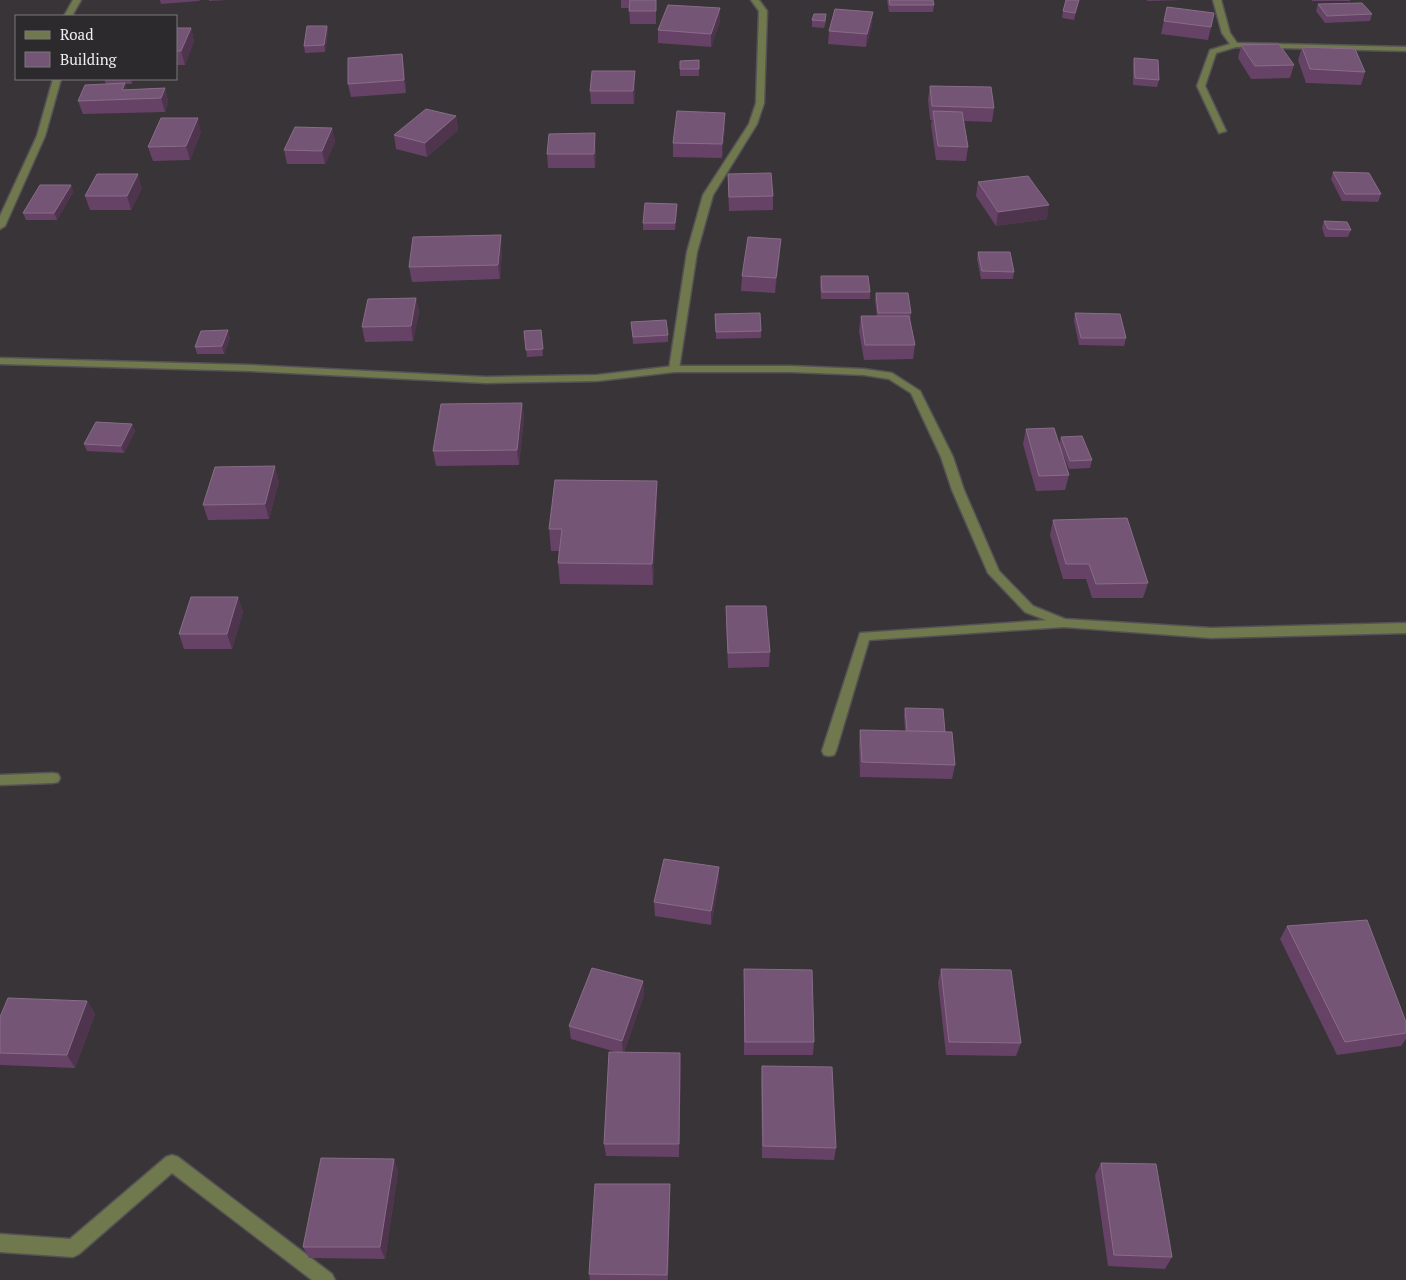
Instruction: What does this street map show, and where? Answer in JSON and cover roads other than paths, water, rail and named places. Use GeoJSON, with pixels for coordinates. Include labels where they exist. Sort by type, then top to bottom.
{"type":"FeatureCollection","features":[{"type":"Feature","properties":{"kind":"street"},"geometry":{"type":"LineString","coordinates":[[69,15],[77,0]]}},
{"type":"Feature","properties":{"kind":"street"},"geometry":{"type":"LineString","coordinates":[[674,369],[692,252],[708,195],[753,124],[760,102],[763,11],[755,0]]}},
{"type":"Feature","properties":{"kind":"street"},"geometry":{"type":"LineString","coordinates":[[1217,0],[1226,33],[1236,45]]}},
{"type":"Feature","properties":{"kind":"street"},"geometry":{"type":"LineString","coordinates":[[1222,131],[1201,86],[1213,52],[1236,45],[1406,49]]}},
{"type":"Feature","properties":{"kind":"street"},"geometry":{"type":"LineString","coordinates":[[0,226],[25,175],[54,100],[57,80]]}},
{"type":"Feature","properties":{"kind":"street"},"geometry":{"type":"LineString","coordinates":[[0,361],[251,368],[486,380],[597,378],[674,369],[791,369],[864,372],[892,376],[915,391],[947,456],[958,490],[994,573],[1028,609],[1064,623]]}},
{"type":"Feature","properties":{"kind":"street"},"geometry":{"type":"LineString","coordinates":[[829,751],[864,636],[1064,623],[1212,633],[1406,628]]}},
{"type":"Feature","properties":{"kind":"street"},"geometry":{"type":"LineString","coordinates":[[0,780],[54,778]]}},
{"type":"Feature","properties":{"kind":"street"},"geometry":{"type":"LineString","coordinates":[[0,1243],[73,1248],[172,1163],[326,1280]]}}]}
